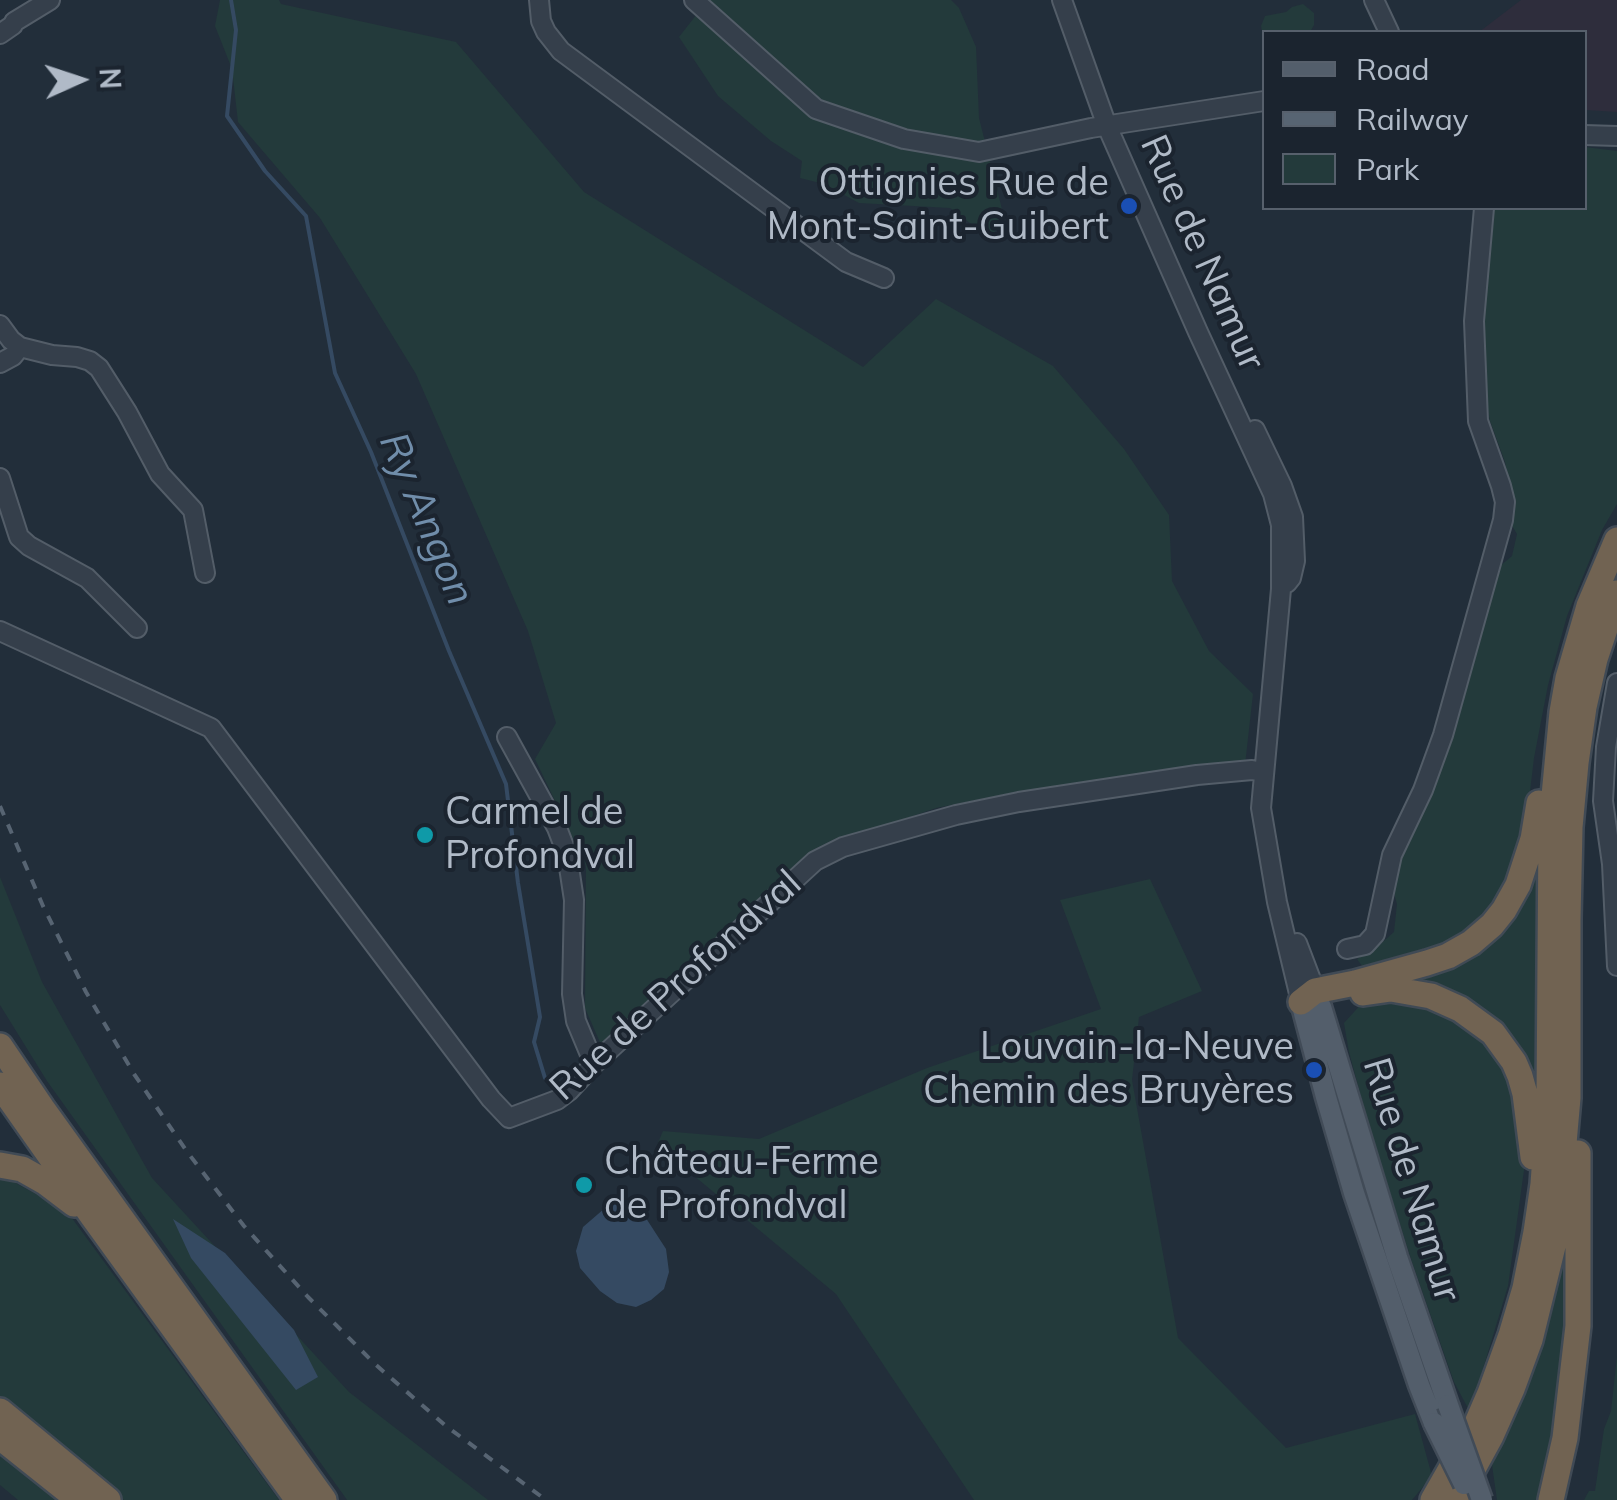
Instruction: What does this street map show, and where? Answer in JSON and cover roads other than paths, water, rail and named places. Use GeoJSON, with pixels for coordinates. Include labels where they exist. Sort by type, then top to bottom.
{"type":"FeatureCollection","features":[{"type":"Feature","properties":{"kind":"highway"},"geometry":{"type":"LineString","coordinates":[[1434,1500],[1477,1423],[1525,1288],[1543,1184],[1548,1099],[1551,826],[1562,712],[1589,606],[1617,540]]}},
{"type":"Feature","properties":{"kind":"highway"},"geometry":{"type":"LineString","coordinates":[[1456,1500],[1492,1436],[1512,1389],[1534,1323],[1556,1234],[1568,1098],[1570,827],[1576,762],[1595,659],[1617,594]]}},
{"type":"Feature","properties":{"kind":"highway"},"geometry":{"type":"LineString","coordinates":[[1313,1000],[1448,956],[1492,925],[1526,866],[1550,739],[1562,712]]}},
{"type":"Feature","properties":{"kind":"highway"},"geometry":{"type":"LineString","coordinates":[[1313,1000],[1398,990],[1431,996],[1478,1020],[1504,1046],[1520,1076],[1534,1172],[1543,1184]]}},
{"type":"Feature","properties":{"kind":"highway"},"geometry":{"type":"LineString","coordinates":[[0,1046],[324,1500]]}},
{"type":"Feature","properties":{"kind":"highway"},"geometry":{"type":"LineString","coordinates":[[0,1084],[298,1500]]}},
{"type":"Feature","properties":{"kind":"highway"},"geometry":{"type":"LineString","coordinates":[[1551,1500],[1565,1438],[1578,1326],[1579,1157],[1568,1098]]}},
{"type":"Feature","properties":{"kind":"highway"},"geometry":{"type":"LineString","coordinates":[[0,1165],[22,1169],[93,1217]]}},
{"type":"Feature","properties":{"kind":"highway"},"geometry":{"type":"LineString","coordinates":[[0,1411],[108,1500]]}},
{"type":"Feature","properties":{"kind":"highway"},"geometry":{"type":"LineString","coordinates":[[0,1438],[79,1500]]}},
{"type":"Feature","properties":{"kind":"main road","name":"Rue de Namur"},"geometry":{"type":"LineString","coordinates":[[1313,1000],[1396,1257],[1482,1500]]}},
{"type":"Feature","properties":{"kind":"main road","name":"Rue de Namur"},"geometry":{"type":"LineString","coordinates":[[1313,1000],[1326,1097],[1354,1193],[1434,1423],[1469,1500]]}},
{"type":"Feature","properties":{"kind":"street"},"geometry":{"type":"LineString","coordinates":[[5,26],[50,0]]}},
{"type":"Feature","properties":{"kind":"street"},"geometry":{"type":"LineString","coordinates":[[539,0],[546,32],[561,51],[846,262],[884,278]]}},
{"type":"Feature","properties":{"kind":"street"},"geometry":{"type":"LineString","coordinates":[[694,0],[816,109],[904,139],[979,152],[1262,100]]}},
{"type":"Feature","properties":{"kind":"street","name":"Rue de Namur"},"geometry":{"type":"LineString","coordinates":[[1062,0],[1108,126],[1273,494],[1282,525],[1281,589],[1261,808],[1274,882],[1313,1000]]}},
{"type":"Feature","properties":{"kind":"street"},"geometry":{"type":"LineString","coordinates":[[1374,0],[1388,30]]}},
{"type":"Feature","properties":{"kind":"street"},"geometry":{"type":"LineString","coordinates":[[1587,135],[1617,136]]}},
{"type":"Feature","properties":{"kind":"street"},"geometry":{"type":"LineString","coordinates":[[1347,950],[1365,945],[1375,934],[1392,855],[1443,736],[1503,520],[1502,486],[1478,421],[1474,321],[1484,210]]}},
{"type":"Feature","properties":{"kind":"street"},"geometry":{"type":"LineString","coordinates":[[0,327],[20,347],[77,357],[99,368],[160,474],[194,510],[204,573]]}},
{"type":"Feature","properties":{"kind":"street"},"geometry":{"type":"LineString","coordinates":[[0,363],[20,347]]}},
{"type":"Feature","properties":{"kind":"street"},"geometry":{"type":"LineString","coordinates":[[0,478],[19,536],[29,546],[87,578],[137,628]]}},
{"type":"Feature","properties":{"kind":"street","name":"Rue de Profondval"},"geometry":{"type":"LineString","coordinates":[[0,631],[211,728],[509,1118],[557,1100],[569,1091],[815,860],[843,847],[1018,802],[1197,775],[1262,772]]}},
{"type":"Feature","properties":{"kind":"street"},"geometry":{"type":"LineString","coordinates":[[1617,683],[1606,747],[1603,800],[1612,864],[1617,966]]}},
{"type":"Feature","properties":{"kind":"street"},"geometry":{"type":"LineString","coordinates":[[507,737],[567,854],[574,900],[572,994],[576,1021],[594,1064]]}},
{"type":"Feature","properties":{"kind":"waterway","name":"Ry Angon"},"geometry":{"type":"LineString","coordinates":[[231,0],[236,30],[227,116],[265,171],[306,216],[335,373],[506,784],[540,1017],[534,1042],[545,1078]]}},
{"type":"Feature","properties":{"kind":"railway"},"geometry":{"type":"LineString","coordinates":[[0,806],[86,992],[134,1074],[244,1226],[376,1365],[446,1426],[546,1500]]}},
{"type":"Feature","properties":{"kind":"place","name":"Ottignies Rue de Mont-Saint-Guibert"},"geometry":{"type":"Point","coordinates":[1129,206]}},
{"type":"Feature","properties":{"kind":"place","name":"Carmel de Profondval"},"geometry":{"type":"Point","coordinates":[425,835]}},
{"type":"Feature","properties":{"kind":"place","name":"Louvain-la-Neuve Chemin des Bruyères"},"geometry":{"type":"Point","coordinates":[1314,1070]}},
{"type":"Feature","properties":{"kind":"place","name":"Château-Ferme de Profondval"},"geometry":{"type":"Point","coordinates":[584,1185]}}]}
